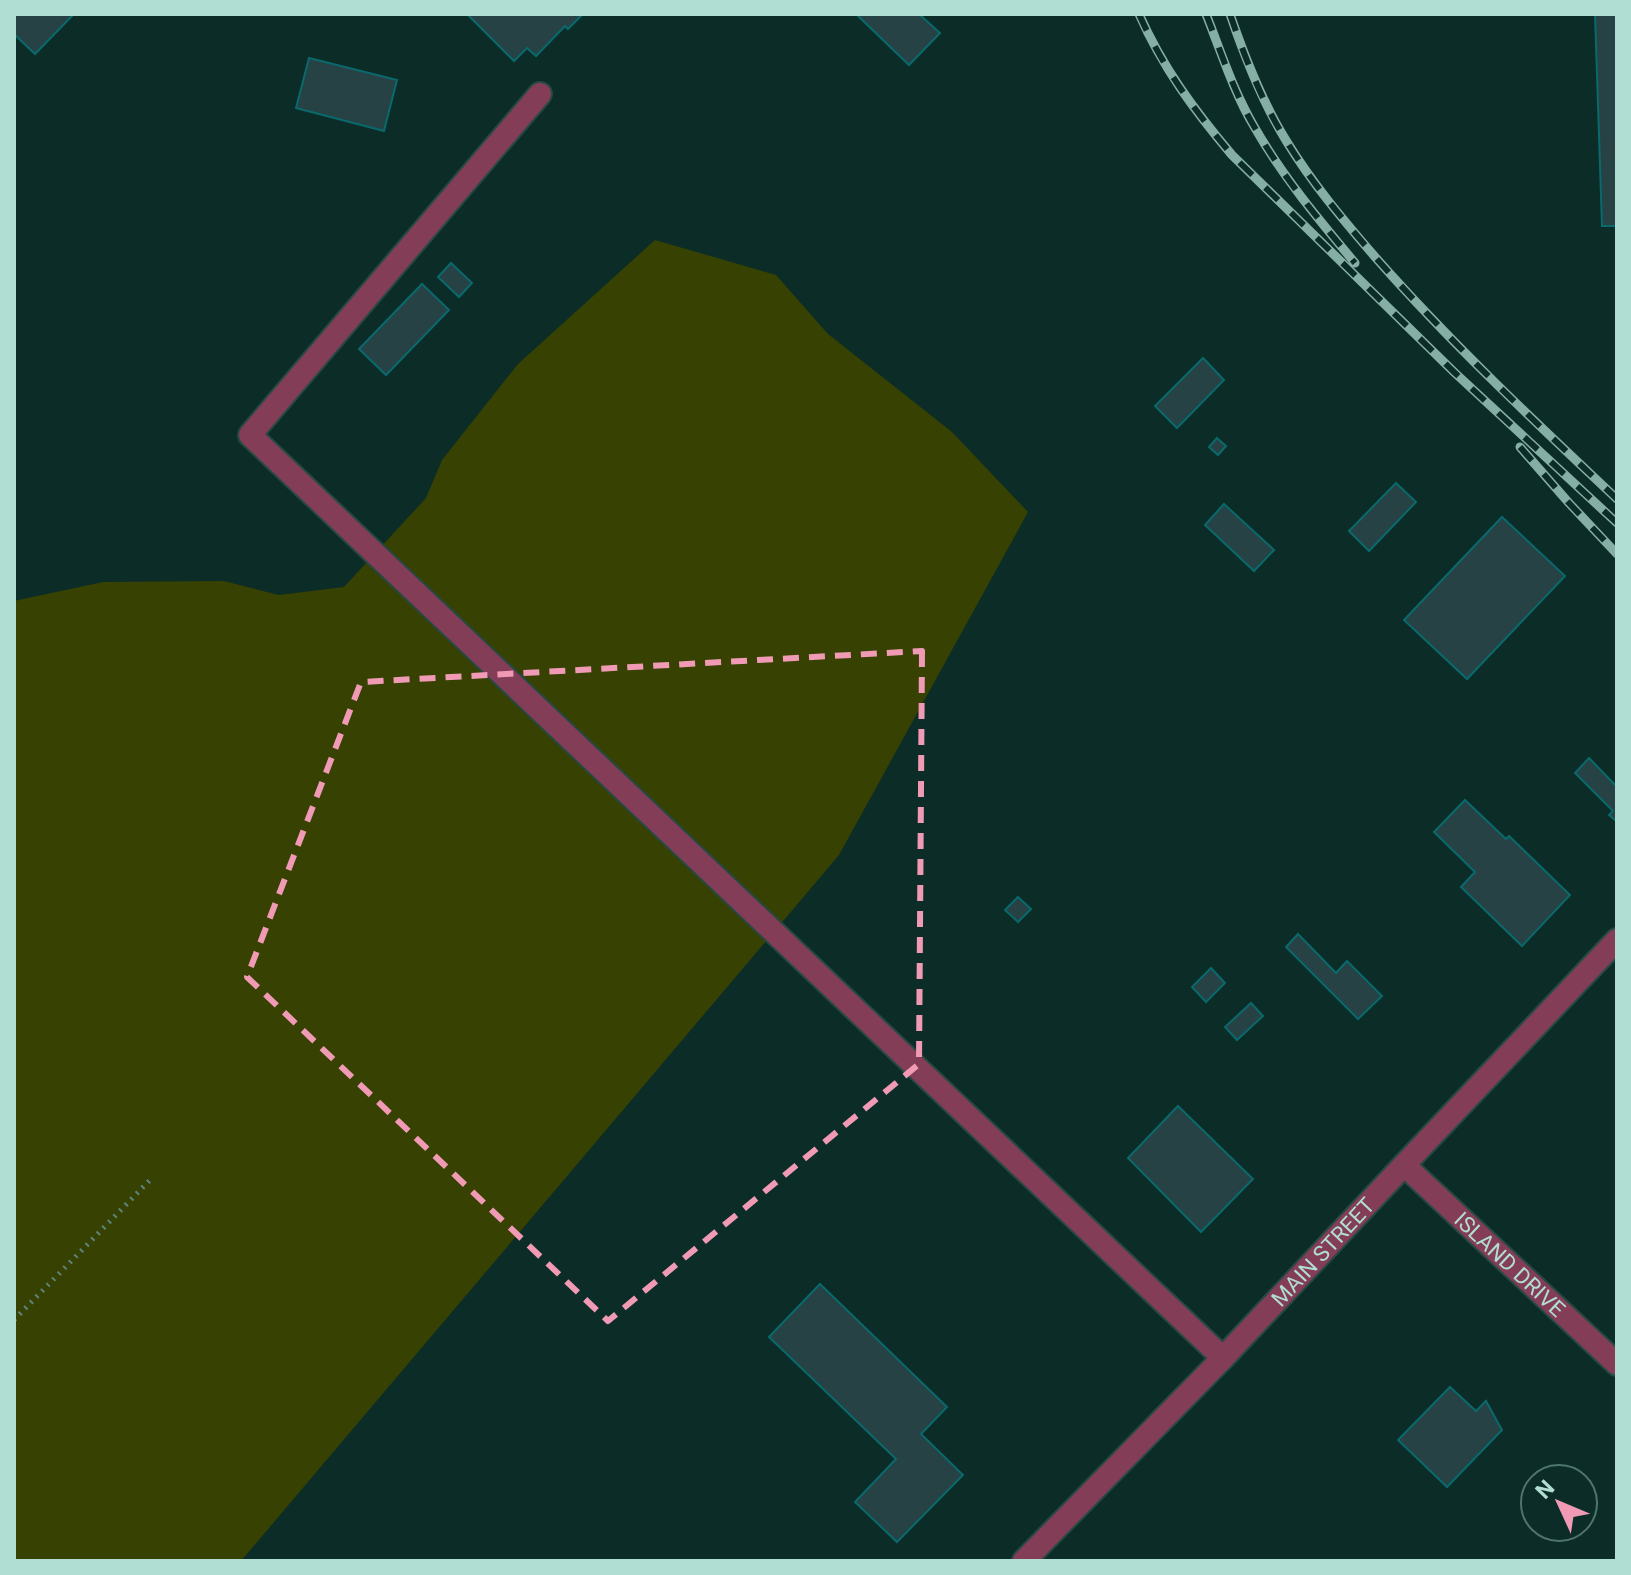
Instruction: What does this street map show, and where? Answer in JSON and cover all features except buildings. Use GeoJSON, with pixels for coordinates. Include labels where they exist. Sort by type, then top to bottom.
{"type":"FeatureCollection","features":[{"type":"Feature","properties":{"kind":"street"},"geometry":{"type":"LineString","coordinates":[[540,94],[250,435],[1223,1358]]}},
{"type":"Feature","properties":{"kind":"street","name":"MAIN STREET"},"geometry":{"type":"LineString","coordinates":[[1024,1561],[1223,1358],[1617,940]]}},
{"type":"Feature","properties":{"kind":"street","name":"ISLAND DRIVE"},"geometry":{"type":"LineString","coordinates":[[1404,1165],[1617,1364]]}},
{"type":"Feature","properties":{"kind":"path"},"geometry":{"type":"LineString","coordinates":[[14,1320],[150,1180]]}},
{"type":"Feature","properties":{"kind":"highlighted area"},"geometry":{"type":"Polygon","coordinates":[[[922,651],[919,1064],[608,1321],[247,977],[361,682],[922,651]]]}},
{"type":"Feature","properties":{"kind":"green space"},"geometry":{"type":"Polygon","coordinates":[[[655,240],[776,275],[828,334],[952,432],[1028,512],[839,855],[241,1561],[14,1561],[14,601],[103,582],[224,581],[279,595],[344,587],[426,498],[442,460],[518,364],[655,240]]]}},
{"type":"Feature","properties":{"kind":"railway"},"geometry":{"type":"LineString","coordinates":[[1139,14],[1180,88],[1232,155],[1455,373],[1617,523]]}},
{"type":"Feature","properties":{"kind":"railway"},"geometry":{"type":"LineString","coordinates":[[1206,14],[1247,115],[1289,181],[1355,263]]}},
{"type":"Feature","properties":{"kind":"railway"},"geometry":{"type":"LineString","coordinates":[[1230,14],[1248,63],[1278,127],[1329,202],[1434,321],[1617,499]]}},
{"type":"Feature","properties":{"kind":"railway"},"geometry":{"type":"LineString","coordinates":[[1520,447],[1617,554]]}}]}
